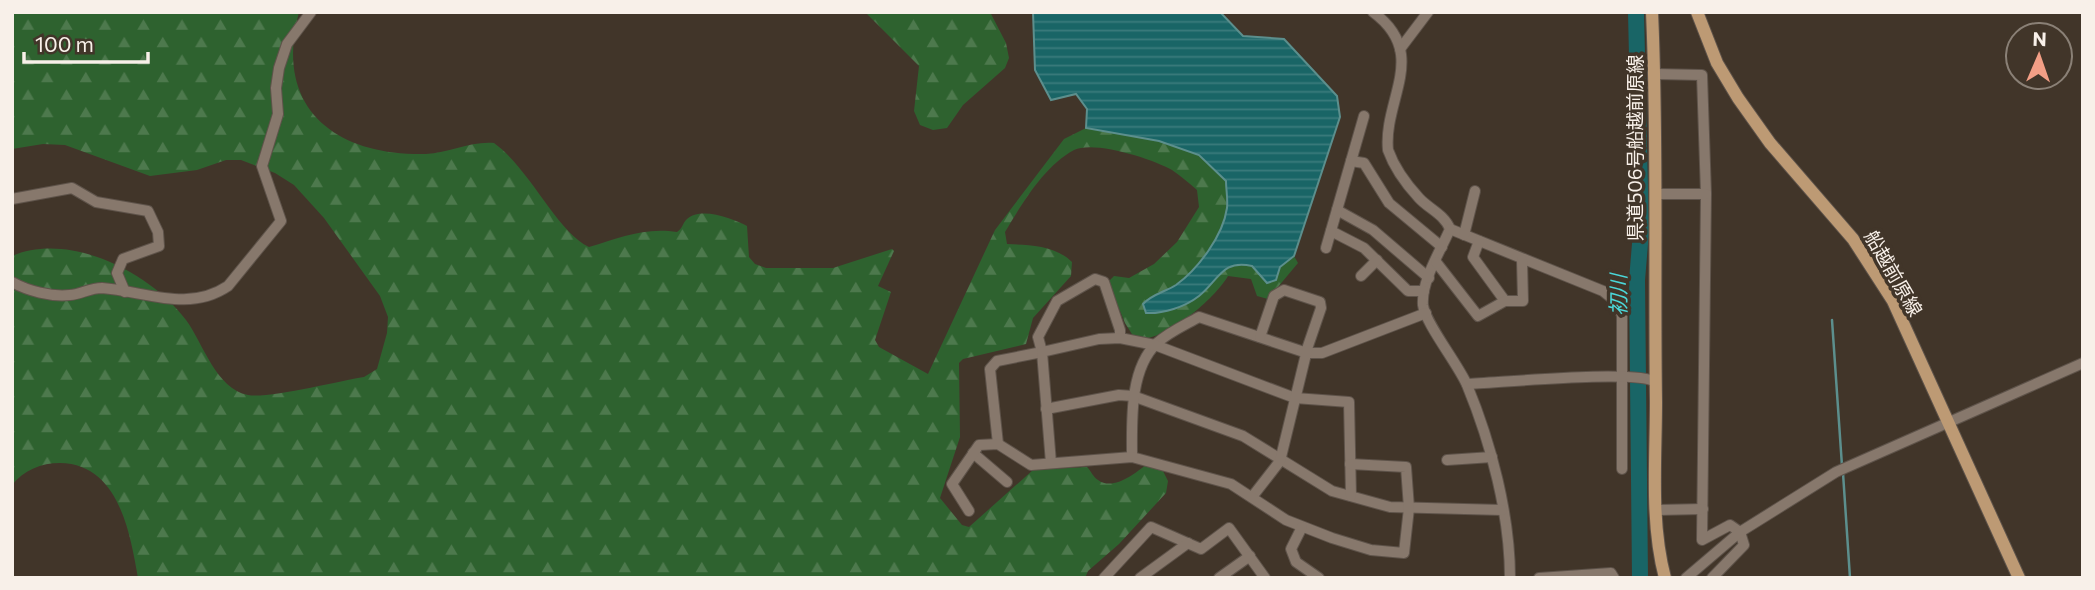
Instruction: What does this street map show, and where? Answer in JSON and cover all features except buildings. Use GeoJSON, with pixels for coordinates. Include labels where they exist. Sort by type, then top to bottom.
{"type":"FeatureCollection","features":[{"type":"Feature","properties":{"kind":"main road","name":"県道506号船越前原線"},"geometry":{"type":"LineString","coordinates":[[1652,12],[1657,194],[1653,256],[1652,380],[1657,510],[1665,578]]}},
{"type":"Feature","properties":{"kind":"main road","name":"船越前原線"},"geometry":{"type":"LineString","coordinates":[[1698,12],[1717,63],[1738,98],[1770,143],[1824,201],[1875,270],[1893,301],[2019,578]]}},
{"type":"Feature","properties":{"kind":"street"},"geometry":{"type":"LineString","coordinates":[[12,282],[43,293],[61,295],[102,288],[181,300],[218,293],[228,286],[281,221],[262,166],[278,114],[276,88],[279,68],[287,44],[311,12]]}},
{"type":"Feature","properties":{"kind":"street"},"geometry":{"type":"LineString","coordinates":[[1373,12],[1388,25],[1400,50],[1403,70],[1388,134],[1388,150],[1419,198],[1446,219],[1450,229],[1603,292],[1618,303],[1622,316],[1624,377],[1622,469]]}},
{"type":"Feature","properties":{"kind":"street"},"geometry":{"type":"LineString","coordinates":[[1400,50],[1428,12]]}},
{"type":"Feature","properties":{"kind":"street"},"geometry":{"type":"LineString","coordinates":[[1655,74],[1702,75],[1706,194],[1702,540],[1731,525],[1740,533],[1744,545],[1712,578]]}},
{"type":"Feature","properties":{"kind":"street"},"geometry":{"type":"LineString","coordinates":[[1326,248],[1364,116]]}},
{"type":"Feature","properties":{"kind":"street"},"geometry":{"type":"LineString","coordinates":[[1351,161],[1364,163],[1389,203],[1442,247]]}},
{"type":"Feature","properties":{"kind":"street"},"geometry":{"type":"LineString","coordinates":[[14,200],[72,188],[96,202],[148,211],[158,233],[159,246],[122,259],[117,273],[125,292]]}},
{"type":"Feature","properties":{"kind":"street"},"geometry":{"type":"LineString","coordinates":[[1464,235],[1475,191]]}},
{"type":"Feature","properties":{"kind":"street"},"geometry":{"type":"LineString","coordinates":[[1657,194],[1706,194]]}},
{"type":"Feature","properties":{"kind":"street"},"geometry":{"type":"LineString","coordinates":[[1337,210],[1373,230],[1429,278]]}},
{"type":"Feature","properties":{"kind":"street"},"geometry":{"type":"LineString","coordinates":[[1450,229],[1424,291],[1426,313],[1466,384],[1486,433],[1502,510],[1508,523],[1510,578]]}},
{"type":"Feature","properties":{"kind":"street"},"geometry":{"type":"LineString","coordinates":[[1331,231],[1364,248],[1408,291],[1424,291]]}},
{"type":"Feature","properties":{"kind":"street"},"geometry":{"type":"LineString","coordinates":[[1479,242],[1473,257],[1505,301]]}},
{"type":"Feature","properties":{"kind":"street"},"geometry":{"type":"LineString","coordinates":[[1361,276],[1377,260]]}},
{"type":"Feature","properties":{"kind":"street"},"geometry":{"type":"LineString","coordinates":[[1436,262],[1478,316],[1505,301],[1522,301],[1522,260]]}},
{"type":"Feature","properties":{"kind":"street"},"geometry":{"type":"LineString","coordinates":[[1051,463],[1042,352],[1038,337],[1057,301],[1095,279],[1104,282],[1121,330],[1120,338]]}},
{"type":"Feature","properties":{"kind":"street"},"geometry":{"type":"LineString","coordinates":[[1252,497],[1280,461],[1321,308],[1320,302],[1284,290],[1279,292],[1274,296],[1260,337]]}},
{"type":"Feature","properties":{"kind":"street"},"geometry":{"type":"LineString","coordinates":[[1132,457],[1133,396],[1155,345],[1202,316],[1307,353],[1328,352],[1426,313]]}},
{"type":"Feature","properties":{"kind":"street"},"geometry":{"type":"LineString","coordinates":[[998,444],[990,369],[997,361],[1099,339],[1120,338],[1155,345],[1295,398],[1349,402],[1351,496]]}},
{"type":"Feature","properties":{"kind":"street"},"geometry":{"type":"LineString","coordinates":[[1686,578],[1740,533],[1836,472],[2083,363]]}},
{"type":"Feature","properties":{"kind":"street"},"geometry":{"type":"LineString","coordinates":[[1466,384],[1624,377],[1652,380]]}},
{"type":"Feature","properties":{"kind":"street"},"geometry":{"type":"LineString","coordinates":[[1046,409],[1133,396],[1243,436],[1320,486],[1351,496],[1390,507],[1502,510]]}},
{"type":"Feature","properties":{"kind":"street"},"geometry":{"type":"LineString","coordinates":[[969,512],[952,484],[979,445],[998,444],[1027,464],[1132,457],[1223,481],[1302,527],[1371,550],[1404,552],[1409,508],[1406,467],[1350,464]]}},
{"type":"Feature","properties":{"kind":"street"},"geometry":{"type":"LineString","coordinates":[[973,453],[1007,482]]}},
{"type":"Feature","properties":{"kind":"street"},"geometry":{"type":"LineString","coordinates":[[1447,460],[1492,457]]}},
{"type":"Feature","properties":{"kind":"street"},"geometry":{"type":"LineString","coordinates":[[1657,510],[1703,509]]}},
{"type":"Feature","properties":{"kind":"street"},"geometry":{"type":"LineString","coordinates":[[1104,578],[1115,573],[1151,527],[1201,549],[1229,528],[1265,578]]}},
{"type":"Feature","properties":{"kind":"street"},"geometry":{"type":"LineString","coordinates":[[1302,527],[1291,549],[1296,562],[1319,578]]}},
{"type":"Feature","properties":{"kind":"street"},"geometry":{"type":"LineString","coordinates":[[1140,578],[1188,543]]}},
{"type":"Feature","properties":{"kind":"street"},"geometry":{"type":"LineString","coordinates":[[1219,578],[1250,556]]}},
{"type":"Feature","properties":{"kind":"street"},"geometry":{"type":"LineString","coordinates":[[1539,578],[1611,573],[1614,578]]}},
{"type":"Feature","properties":{"kind":"green space"},"geometry":{"type":"Polygon","coordinates":[[[12,12],[299,12],[293,46],[295,75],[304,100],[319,120],[339,135],[364,146],[393,152],[426,154],[494,143],[520,168],[566,228],[589,247],[643,232],[677,232],[693,215],[709,214],[726,217],[747,226],[749,257],[755,264],[766,268],[833,268],[892,249],[894,251],[878,286],[891,292],[875,340],[879,347],[928,374],[995,230],[1064,139],[1086,128],[1159,141],[1199,155],[1226,181],[1225,219],[1209,251],[1176,285],[1143,304],[1146,313],[1191,302],[1224,269],[1238,263],[1280,267],[1294,256],[1298,263],[1268,299],[1257,296],[1251,279],[1228,276],[1212,297],[1187,318],[1159,334],[1135,339],[1125,323],[1108,282],[1114,276],[1129,278],[1154,264],[1177,242],[1199,207],[1197,190],[1172,170],[1151,161],[1095,147],[1074,150],[1063,157],[1043,176],[1026,198],[1005,232],[1007,244],[1041,247],[1058,252],[1072,262],[1071,276],[1033,318],[1026,344],[963,359],[959,363],[960,437],[940,498],[962,525],[969,527],[1033,470],[1087,467],[1098,480],[1110,484],[1123,480],[1146,465],[1163,471],[1168,481],[1166,493],[1119,544],[1088,571],[1085,578],[138,578],[131,541],[118,504],[96,475],[80,466],[53,463],[27,471],[12,485],[12,256],[35,250],[59,249],[108,261],[131,273],[171,303],[186,320],[219,375],[237,391],[248,395],[286,392],[364,377],[377,369],[387,333],[388,317],[380,296],[324,218],[294,185],[275,173],[241,160],[226,160],[197,170],[150,176],[65,145],[43,144],[12,149],[12,12]]]}},
{"type":"Feature","properties":{"kind":"green space"},"geometry":{"type":"Polygon","coordinates":[[[865,12],[990,12],[1006,43],[1009,58],[1005,68],[963,105],[947,128],[933,130],[920,125],[914,111],[919,66],[865,12]]]}},
{"type":"Feature","properties":{"kind":"water"},"geometry":{"type":"Polygon","coordinates":[[[1033,12],[1220,12],[1243,36],[1284,39],[1337,96],[1340,117],[1294,256],[1280,267],[1276,280],[1267,283],[1252,266],[1234,265],[1222,272],[1199,296],[1187,303],[1167,311],[1146,313],[1143,304],[1184,278],[1201,261],[1215,240],[1225,219],[1226,181],[1199,155],[1159,141],[1086,128],[1087,109],[1076,94],[1051,100],[1035,70],[1033,12]]]}},
{"type":"Feature","properties":{"kind":"waterway","name":"初川"},"geometry":{"type":"LineString","coordinates":[[1636,12],[1641,232],[1637,280],[1640,578]]}},
{"type":"Feature","properties":{"kind":"waterway"},"geometry":{"type":"LineString","coordinates":[[1832,320],[1842,466]]}},
{"type":"Feature","properties":{"kind":"waterway"},"geometry":{"type":"LineString","coordinates":[[1843,473],[1850,578]]}}]}
